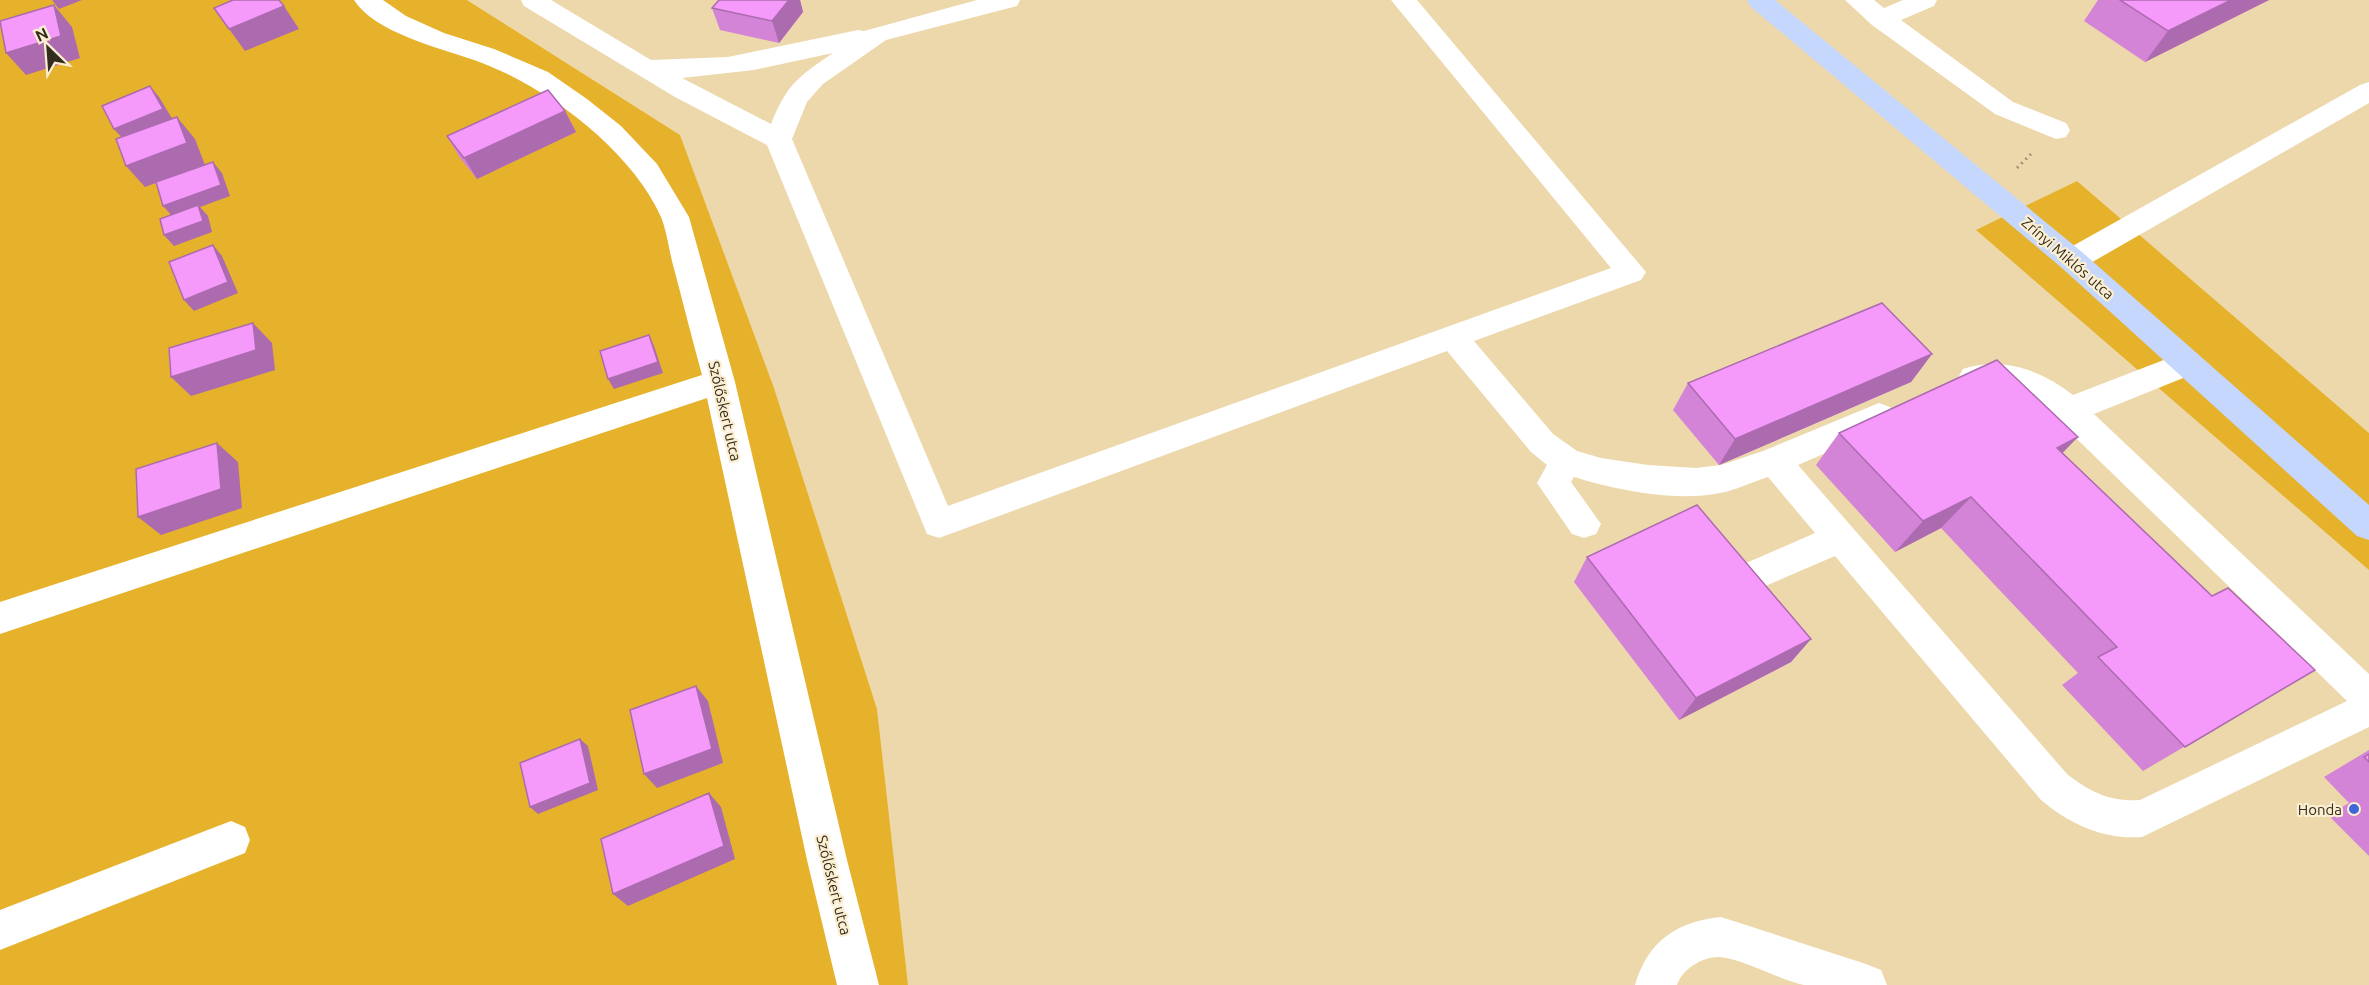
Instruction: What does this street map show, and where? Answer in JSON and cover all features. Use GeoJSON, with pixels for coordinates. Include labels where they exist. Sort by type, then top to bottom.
{"type":"FeatureCollection","features":[{"type":"Feature","properties":{"kind":"main road","name":"Zrínyi Miklós utca"},"geometry":{"type":"LineString","coordinates":[[1759,0],[2072,261],[2369,526]]}},
{"type":"Feature","properties":{"kind":"street","name":"Szőlőskert utca"},"geometry":{"type":"LineString","coordinates":[[366,0],[397,22],[539,78],[578,105],[611,133],[647,171],[675,217],[719,382],[822,837],[858,985]]}},
{"type":"Feature","properties":{"kind":"street"},"geometry":{"type":"LineString","coordinates":[[533,0],[644,69],[722,113],[778,140],[939,524],[1631,272],[1403,0]]}},
{"type":"Feature","properties":{"kind":"street"},"geometry":{"type":"LineString","coordinates":[[901,0],[915,25]]}},
{"type":"Feature","properties":{"kind":"street"},"geometry":{"type":"LineString","coordinates":[[644,69],[680,70],[754,62],[915,25],[1008,0]]}},
{"type":"Feature","properties":{"kind":"street"},"geometry":{"type":"LineString","coordinates":[[1857,0],[2004,108],[2056,130]]}},
{"type":"Feature","properties":{"kind":"street"},"geometry":{"type":"LineString","coordinates":[[1881,19],[1925,0]]}},
{"type":"Feature","properties":{"kind":"street"},"geometry":{"type":"LineString","coordinates":[[778,140],[795,98],[814,78],[877,34]]}},
{"type":"Feature","properties":{"kind":"street"},"geometry":{"type":"LineString","coordinates":[[722,113],[754,62]]}},
{"type":"Feature","properties":{"kind":"street"},"geometry":{"type":"LineString","coordinates":[[2072,261],[2369,91]]}},
{"type":"Feature","properties":{"kind":"street"},"geometry":{"type":"LineString","coordinates":[[1453,336],[1542,443],[1566,461],[1601,472],[1648,479],[1696,482],[1721,478],[1774,461],[1904,405]]}},
{"type":"Feature","properties":{"kind":"street"},"geometry":{"type":"LineString","coordinates":[[2068,410],[2187,363]]}},
{"type":"Feature","properties":{"kind":"street"},"geometry":{"type":"LineString","coordinates":[[1947,387],[1981,376],[2006,376],[2048,392],[2369,698]]}},
{"type":"Feature","properties":{"kind":"street"},"geometry":{"type":"LineString","coordinates":[[0,618],[719,382]]}},
{"type":"Feature","properties":{"kind":"street"},"geometry":{"type":"LineString","coordinates":[[1566,461],[1553,483],[1584,524]]}},
{"type":"Feature","properties":{"kind":"street"},"geometry":{"type":"LineString","coordinates":[[1774,461],[2054,787],[2073,804],[2096,814],[2124,820],[2142,818],[2369,709]]}},
{"type":"Feature","properties":{"kind":"street"},"geometry":{"type":"LineString","coordinates":[[1740,582],[1839,538]]}},
{"type":"Feature","properties":{"kind":"street"},"geometry":{"type":"LineString","coordinates":[[0,930],[231,840]]}},
{"type":"Feature","properties":{"kind":"street"},"geometry":{"type":"LineString","coordinates":[[1656,985],[1665,962],[1704,938],[1721,937],[1866,985]]}},
{"type":"Feature","properties":{"kind":"shaded area"},"geometry":{"type":"Polygon","coordinates":[[[0,0],[467,0],[680,135],[774,388],[877,709],[908,985],[0,985],[0,0]]]}},
{"type":"Feature","properties":{"kind":"shaded area"},"geometry":{"type":"Polygon","coordinates":[[[468,0],[2369,0],[2369,433],[2077,181],[1976,230],[2369,570],[2369,985],[908,985],[877,709],[774,388],[680,135],[468,0]]]}},
{"type":"Feature","properties":{"kind":"shaded area"},"geometry":{"type":"Polygon","coordinates":[[[2077,181],[2369,433],[2369,570],[1976,230],[2077,181]]]}},
{"type":"Feature","properties":{"kind":"building"},"geometry":{"type":"Polygon","coordinates":[[[233,0],[279,0],[284,6],[229,29],[214,8],[233,0]]]}},
{"type":"Feature","properties":{"kind":"building"},"geometry":{"type":"Polygon","coordinates":[[[719,0],[789,0],[772,21],[712,8],[719,0]]]}},
{"type":"Feature","properties":{"kind":"building"},"geometry":{"type":"Polygon","coordinates":[[[2120,0],[2231,0],[2168,31],[2120,0]]]}},
{"type":"Feature","properties":{"kind":"building"},"geometry":{"type":"Polygon","coordinates":[[[54,5],[61,36],[6,53],[0,21],[54,5]]]}},
{"type":"Feature","properties":{"kind":"building"},"geometry":{"type":"Polygon","coordinates":[[[150,86],[163,109],[114,129],[102,106],[150,86]]]}},
{"type":"Feature","properties":{"kind":"building"},"geometry":{"type":"Polygon","coordinates":[[[548,90],[565,111],[464,158],[447,136],[548,90]]]}},
{"type":"Feature","properties":{"kind":"building"},"geometry":{"type":"Polygon","coordinates":[[[177,117],[187,143],[126,166],[116,139],[177,117]]]}},
{"type":"Feature","properties":{"kind":"building"},"geometry":{"type":"Polygon","coordinates":[[[213,162],[221,185],[163,206],[156,182],[213,162]]]}},
{"type":"Feature","properties":{"kind":"building"},"geometry":{"type":"Polygon","coordinates":[[[198,205],[203,221],[164,235],[160,219],[198,205]]]}},
{"type":"Feature","properties":{"kind":"building"},"geometry":{"type":"Polygon","coordinates":[[[213,245],[228,282],[184,300],[169,262],[213,245]]]}},
{"type":"Feature","properties":{"kind":"building"},"geometry":{"type":"Polygon","coordinates":[[[1882,303],[1932,354],[1735,439],[1688,383],[1882,303]]]}},
{"type":"Feature","properties":{"kind":"building"},"geometry":{"type":"Polygon","coordinates":[[[253,323],[256,350],[171,377],[169,348],[253,323]]]}},
{"type":"Feature","properties":{"kind":"building"},"geometry":{"type":"Polygon","coordinates":[[[649,335],[658,362],[608,379],[600,351],[649,335]]]}},
{"type":"Feature","properties":{"kind":"building"},"geometry":{"type":"Polygon","coordinates":[[[1997,360],[2078,437],[2057,448],[2212,596],[2228,588],[2315,670],[2185,747],[2098,657],[2117,647],[1971,497],[1923,521],[1839,433],[1997,360]]]}},
{"type":"Feature","properties":{"kind":"building"},"geometry":{"type":"Polygon","coordinates":[[[217,443],[221,489],[138,517],[136,469],[217,443]]]}},
{"type":"Feature","properties":{"kind":"building"},"geometry":{"type":"Polygon","coordinates":[[[1697,505],[1811,639],[1696,698],[1587,557],[1697,505]]]}},
{"type":"Feature","properties":{"kind":"building"},"geometry":{"type":"Polygon","coordinates":[[[696,686],[712,749],[644,774],[630,710],[696,686]]]}},
{"type":"Feature","properties":{"kind":"building"},"geometry":{"type":"Polygon","coordinates":[[[580,739],[590,783],[530,807],[520,763],[580,739]]]}},
{"type":"Feature","properties":{"kind":"building"},"geometry":{"type":"Polygon","coordinates":[[[709,793],[724,846],[613,894],[601,839],[709,793]]]}},
{"type":"Feature","properties":{"kind":"place","name":"Honda"},"geometry":{"type":"Point","coordinates":[2354,809]}}]}
